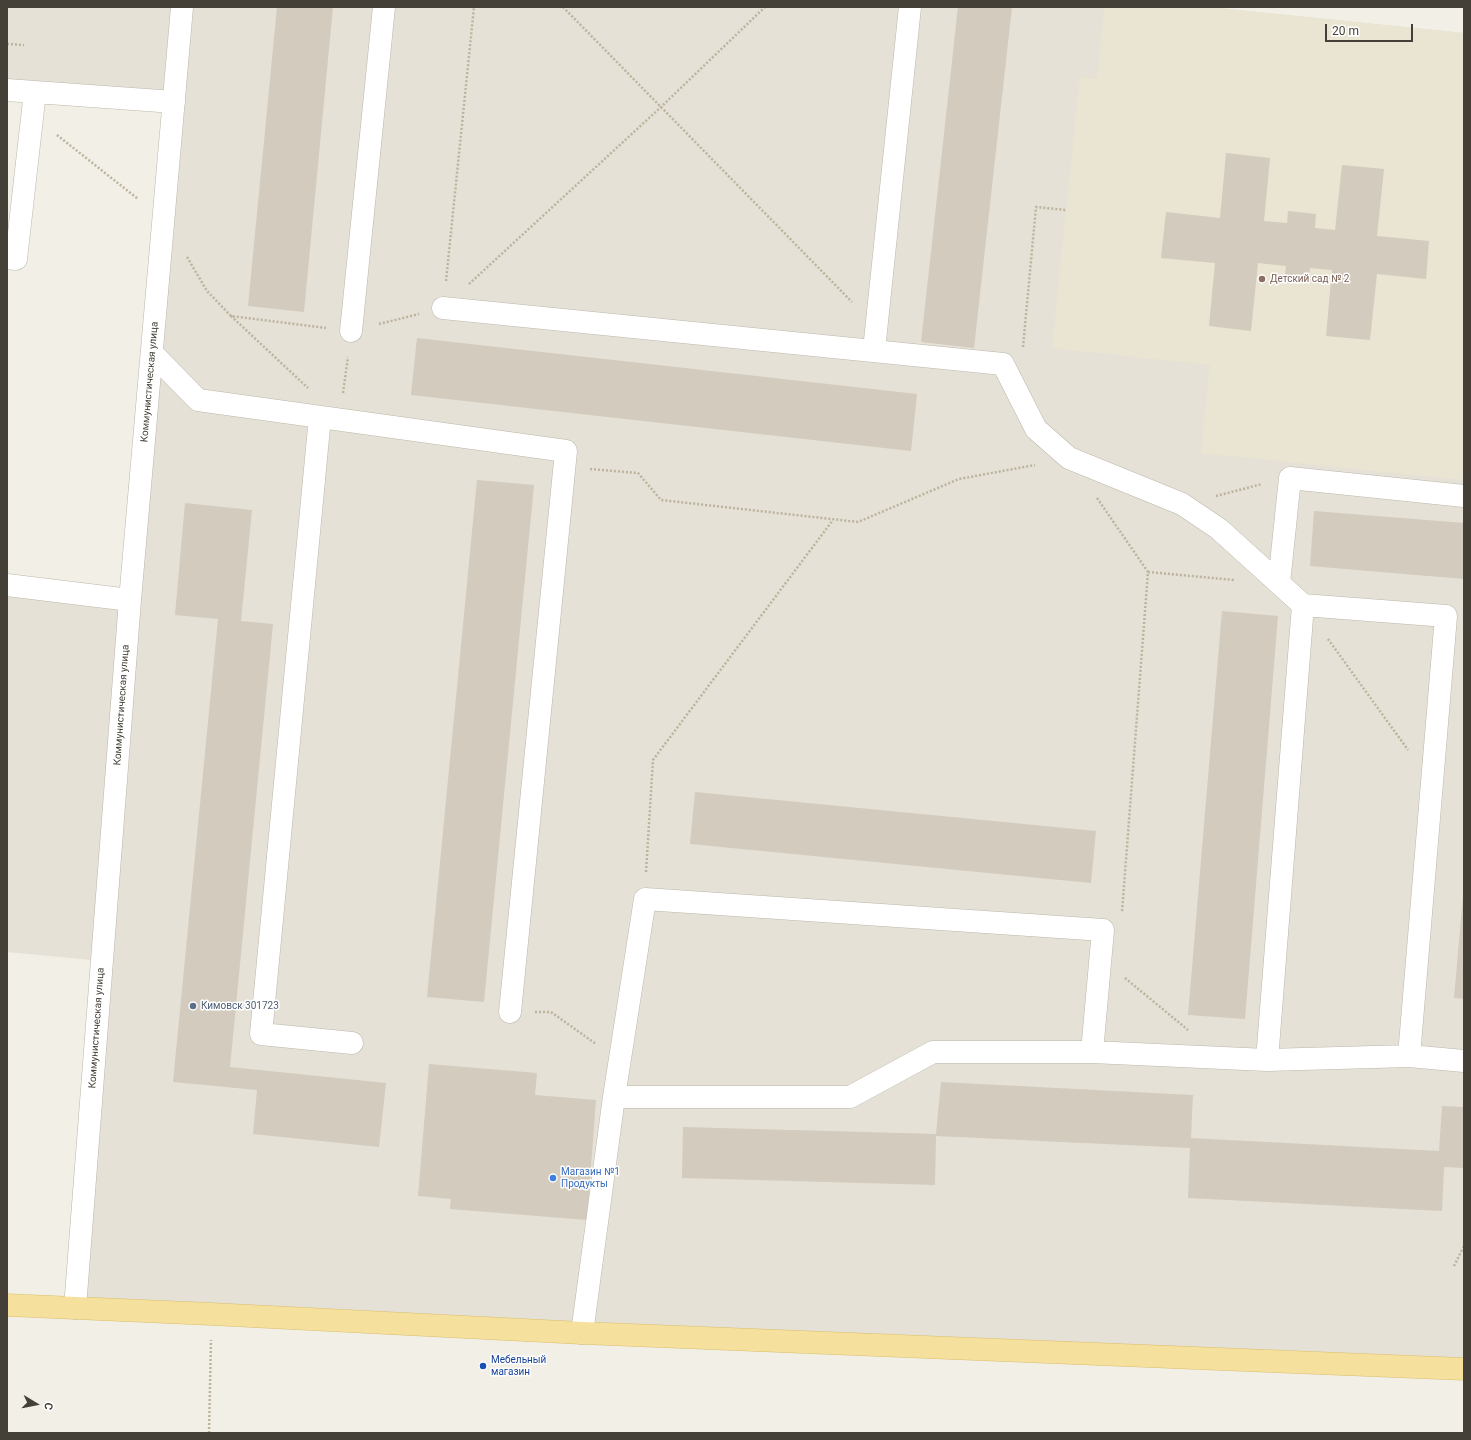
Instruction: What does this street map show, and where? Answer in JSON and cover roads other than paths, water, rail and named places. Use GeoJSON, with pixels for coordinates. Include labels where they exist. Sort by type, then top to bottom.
{"type":"FeatureCollection","features":[{"type":"Feature","properties":{"kind":"main road"},"geometry":{"type":"LineString","coordinates":[[7,1305],[582,1333],[1464,1369]]}},
{"type":"Feature","properties":{"kind":"street","name":"Коммунистическая улица"},"geometry":{"type":"LineString","coordinates":[[75,1308],[130,600],[182,7]]}},
{"type":"Feature","properties":{"kind":"street"},"geometry":{"type":"LineString","coordinates":[[350,331],[384,7]]}},
{"type":"Feature","properties":{"kind":"street"},"geometry":{"type":"LineString","coordinates":[[874,350],[910,7]]}},
{"type":"Feature","properties":{"kind":"street"},"geometry":{"type":"LineString","coordinates":[[7,90],[174,102]]}},
{"type":"Feature","properties":{"kind":"street"},"geometry":{"type":"LineString","coordinates":[[7,258],[16,258],[35,92]]}},
{"type":"Feature","properties":{"kind":"street"},"geometry":{"type":"LineString","coordinates":[[443,308],[1003,364],[1036,429],[1069,458],[1182,504],[1219,529],[1303,605],[1455,617],[1432,783],[1409,1056]]}},
{"type":"Feature","properties":{"kind":"street"},"geometry":{"type":"LineString","coordinates":[[152,354],[198,400],[566,451],[510,1012]]}},
{"type":"Feature","properties":{"kind":"street"},"geometry":{"type":"LineString","coordinates":[[330,418],[261,1034],[352,1043]]}},
{"type":"Feature","properties":{"kind":"street"},"geometry":{"type":"LineString","coordinates":[[1279,583],[1290,478],[1464,496]]}},
{"type":"Feature","properties":{"kind":"street"},"geometry":{"type":"LineString","coordinates":[[7,585],[130,600]]}},
{"type":"Feature","properties":{"kind":"street"},"geometry":{"type":"LineString","coordinates":[[1267,1060],[1303,605]]}},
{"type":"Feature","properties":{"kind":"street"},"geometry":{"type":"LineString","coordinates":[[582,1333],[614,1097],[645,899],[1103,930],[1092,1052]]}},
{"type":"Feature","properties":{"kind":"street"},"geometry":{"type":"LineString","coordinates":[[614,1097],[850,1097],[933,1052],[1092,1052],[1267,1060],[1409,1056],[1464,1061]]}},
{"type":"Feature","properties":{"kind":"place","name":"Детский сад № 2"},"geometry":{"type":"Point","coordinates":[1262,279]}},
{"type":"Feature","properties":{"kind":"place","name":"Кимовск 301723"},"geometry":{"type":"Point","coordinates":[193,1006]}},
{"type":"Feature","properties":{"kind":"place","name":"Магазин №1 Продукты"},"geometry":{"type":"Point","coordinates":[553,1178]}},
{"type":"Feature","properties":{"kind":"place","name":"Мебельный магазин"},"geometry":{"type":"Point","coordinates":[483,1366]}}]}
